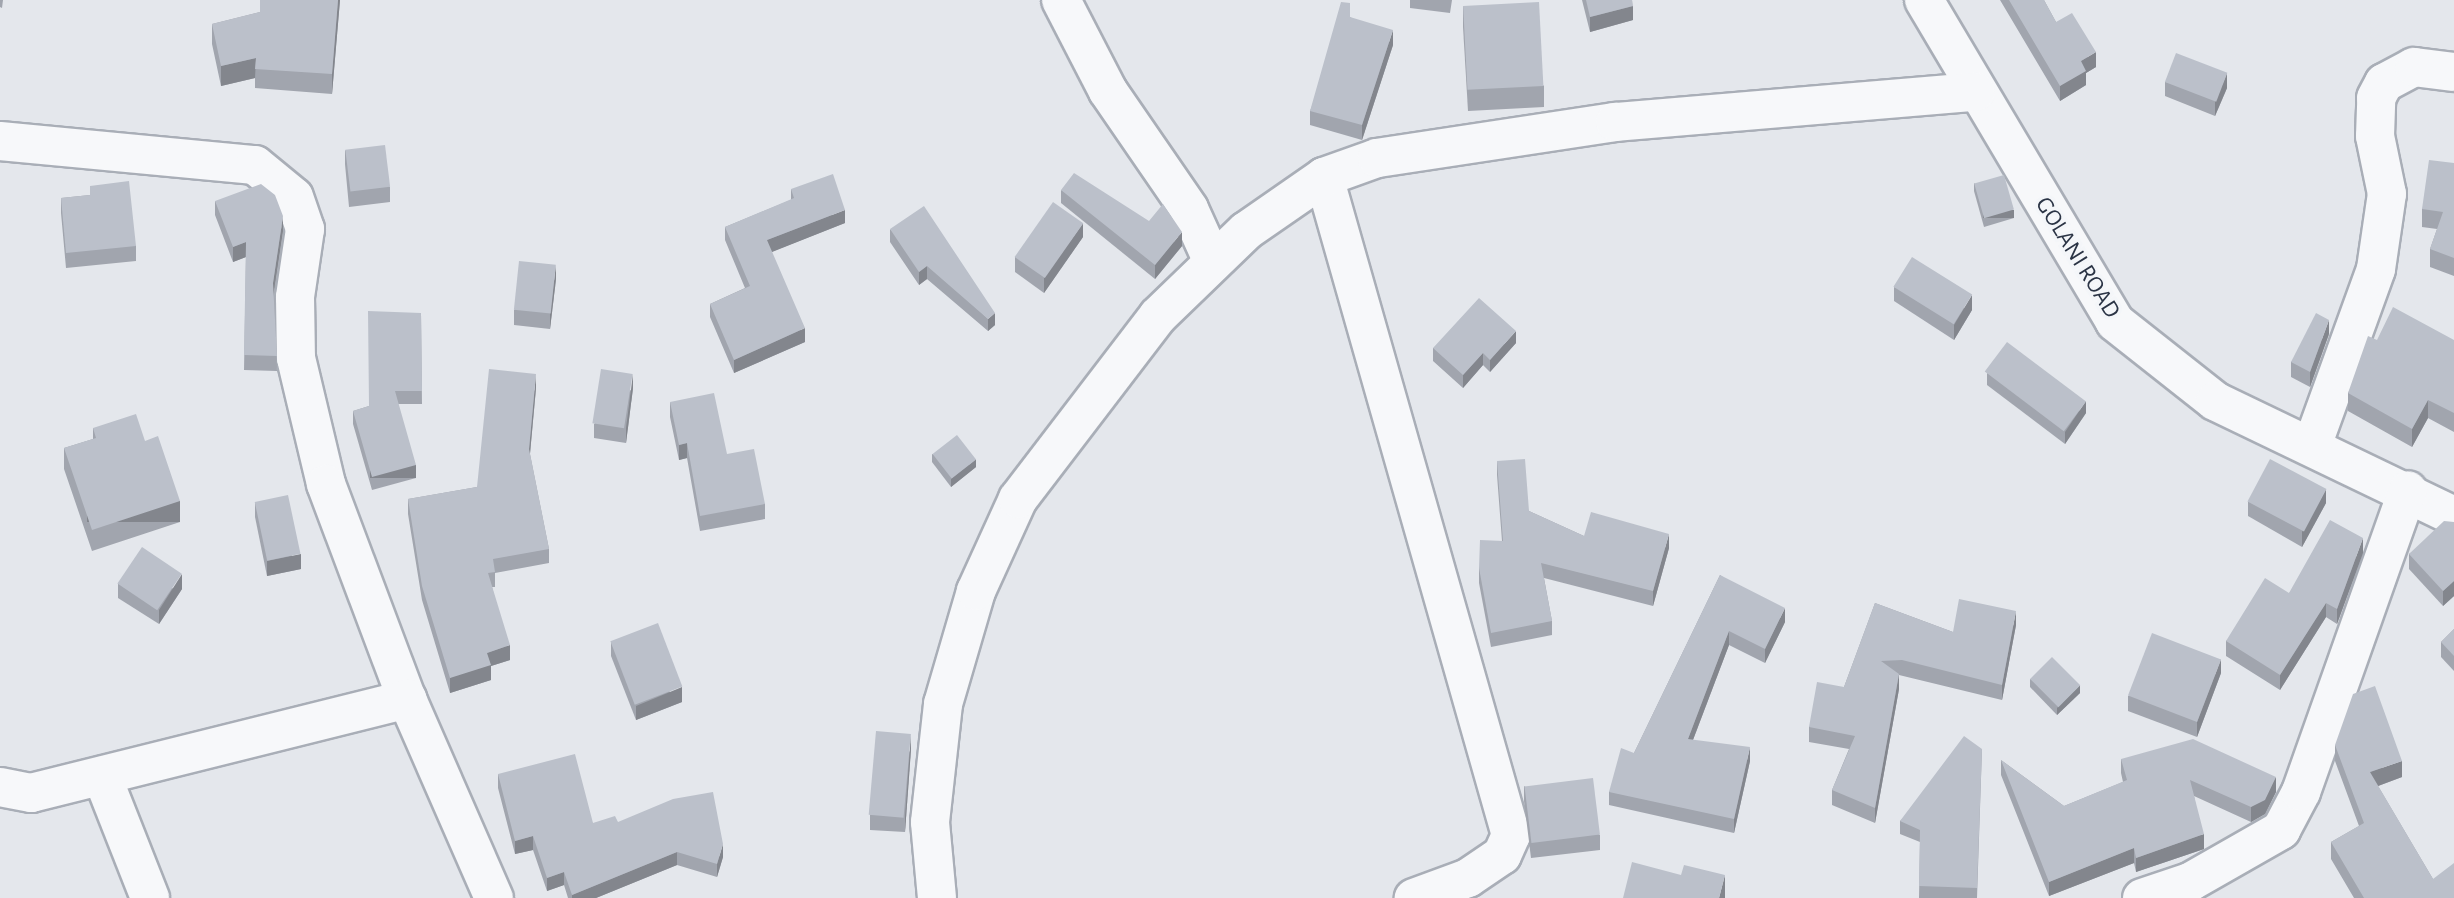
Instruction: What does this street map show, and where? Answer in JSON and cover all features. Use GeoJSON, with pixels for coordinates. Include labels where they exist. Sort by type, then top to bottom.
{"type":"FeatureCollection","features":[{"type":"Feature","properties":{"kind":"street"},"geometry":{"type":"LineString","coordinates":[[1061,0],[1108,91],[1189,209],[1213,261]]}},
{"type":"Feature","properties":{"kind":"street","name":"GOLANI ROAD"},"geometry":{"type":"LineString","coordinates":[[1924,0],[2115,323],[2215,401],[2408,490],[2454,516]]}},
{"type":"Feature","properties":{"kind":"street"},"geometry":{"type":"LineString","coordinates":[[2312,446],[2376,270],[2387,194],[2375,136],[2376,97],[2384,83],[2406,69],[2454,72]]}},
{"type":"Feature","properties":{"kind":"street"},"geometry":{"type":"LineString","coordinates":[[937,898],[930,822],[943,704],[976,592],[1018,499],[1091,395],[1213,261],[1324,177],[1377,159],[1615,122],[1976,92]]}},
{"type":"Feature","properties":{"kind":"street"},"geometry":{"type":"LineString","coordinates":[[0,141],[255,166],[279,178],[294,197],[305,229],[295,297],[296,358],[326,484],[407,699],[494,898]]}},
{"type":"Feature","properties":{"kind":"street"},"geometry":{"type":"LineString","coordinates":[[1324,177],[1511,835],[1502,855],[1480,870],[1414,898]]}},
{"type":"Feature","properties":{"kind":"street"},"geometry":{"type":"LineString","coordinates":[[2142,898],[2190,882],[2281,830],[2301,792],[2408,490]]}},
{"type":"Feature","properties":{"kind":"street"},"geometry":{"type":"LineString","coordinates":[[0,787],[31,793],[407,699]]}},
{"type":"Feature","properties":{"kind":"street"},"geometry":{"type":"LineString","coordinates":[[102,776],[150,898]]}},
{"type":"Feature","properties":{"kind":"building"},"geometry":{"type":"Polygon","coordinates":[[[260,0],[338,0],[332,74],[255,69],[256,58],[221,66],[212,24],[260,12],[260,0]]]}},
{"type":"Feature","properties":{"kind":"building"},"geometry":{"type":"Polygon","coordinates":[[[1586,0],[1632,0],[1633,6],[1590,17],[1586,0]]]}},
{"type":"Feature","properties":{"kind":"building"},"geometry":{"type":"Polygon","coordinates":[[[2009,0],[2044,0],[2056,22],[2072,13],[2096,52],[2081,61],[2086,71],[2060,86],[2009,0]]]}},
{"type":"Feature","properties":{"kind":"building"},"geometry":{"type":"Polygon","coordinates":[[[1341,2],[1350,3],[1350,17],[1393,30],[1362,125],[1310,111],[1341,2]]]}},
{"type":"Feature","properties":{"kind":"building"},"geometry":{"type":"Polygon","coordinates":[[[1539,2],[1543,86],[1468,90],[1463,6],[1539,2]]]}},
{"type":"Feature","properties":{"kind":"building"},"geometry":{"type":"Polygon","coordinates":[[[2176,53],[2227,73],[2216,102],[2165,82],[2176,53]]]}},
{"type":"Feature","properties":{"kind":"building"},"geometry":{"type":"Polygon","coordinates":[[[385,145],[390,187],[350,192],[345,150],[385,145]]]}},
{"type":"Feature","properties":{"kind":"building"},"geometry":{"type":"Polygon","coordinates":[[[2429,160],[2454,163],[2454,258],[2430,249],[2443,212],[2422,209],[2429,160]]]}},
{"type":"Feature","properties":{"kind":"building"},"geometry":{"type":"Polygon","coordinates":[[[1074,173],[1149,221],[1163,204],[1182,232],[1155,265],[1061,190],[1074,173]]]}},
{"type":"Feature","properties":{"kind":"building"},"geometry":{"type":"Polygon","coordinates":[[[833,174],[845,210],[767,240],[805,328],[734,360],[710,304],[750,286],[725,227],[794,198],[791,189],[833,174]]]}},
{"type":"Feature","properties":{"kind":"building"},"geometry":{"type":"Polygon","coordinates":[[[2004,175],[2014,210],[1984,218],[1974,184],[2004,175]]]}},
{"type":"Feature","properties":{"kind":"building"},"geometry":{"type":"Polygon","coordinates":[[[129,181],[136,246],[66,253],[61,198],[90,195],[90,186],[129,181]]]}},
{"type":"Feature","properties":{"kind":"building"},"geometry":{"type":"Polygon","coordinates":[[[261,184],[275,195],[283,216],[273,283],[277,356],[244,355],[246,242],[233,247],[215,201],[261,184]]]}},
{"type":"Feature","properties":{"kind":"building"},"geometry":{"type":"Polygon","coordinates":[[[1053,202],[1083,223],[1045,278],[1015,257],[1053,202]]]}},
{"type":"Feature","properties":{"kind":"building"},"geometry":{"type":"Polygon","coordinates":[[[924,206],[995,313],[988,319],[927,266],[919,272],[890,229],[924,206]]]}},
{"type":"Feature","properties":{"kind":"building"},"geometry":{"type":"Polygon","coordinates":[[[1912,257],[1972,295],[1954,324],[1893,287],[1912,257]]]}},
{"type":"Feature","properties":{"kind":"building"},"geometry":{"type":"Polygon","coordinates":[[[519,261],[556,265],[551,314],[514,310],[519,261]]]}},
{"type":"Feature","properties":{"kind":"building"},"geometry":{"type":"Polygon","coordinates":[[[1479,298],[1516,331],[1490,360],[1483,353],[1463,375],[1433,348],[1479,298]]]}},
{"type":"Feature","properties":{"kind":"building"},"geometry":{"type":"Polygon","coordinates":[[[2393,307],[2454,340],[2454,413],[2428,400],[2412,429],[2348,393],[2368,336],[2377,340],[2393,307]]]}},
{"type":"Feature","properties":{"kind":"building"},"geometry":{"type":"Polygon","coordinates":[[[368,311],[421,313],[422,391],[395,391],[416,465],[372,477],[353,411],[369,406],[368,311]]]}},
{"type":"Feature","properties":{"kind":"building"},"geometry":{"type":"Polygon","coordinates":[[[2316,313],[2329,320],[2310,372],[2291,362],[2316,313]]]}},
{"type":"Feature","properties":{"kind":"building"},"geometry":{"type":"Polygon","coordinates":[[[2007,342],[2086,402],[2064,431],[1985,372],[2007,342]]]}},
{"type":"Feature","properties":{"kind":"building"},"geometry":{"type":"Polygon","coordinates":[[[489,369],[536,374],[529,449],[549,549],[493,559],[495,572],[488,573],[510,645],[487,653],[491,665],[450,678],[422,586],[408,499],[477,487],[489,369]]]}},
{"type":"Feature","properties":{"kind":"building"},"geometry":{"type":"Polygon","coordinates":[[[601,369],[633,374],[624,428],[592,423],[601,369]]]}},
{"type":"Feature","properties":{"kind":"building"},"geometry":{"type":"Polygon","coordinates":[[[714,393],[727,454],[754,449],[765,504],[700,516],[687,443],[679,445],[670,402],[714,393]]]}},
{"type":"Feature","properties":{"kind":"building"},"geometry":{"type":"Polygon","coordinates":[[[136,414],[145,441],[158,436],[180,501],[92,530],[64,448],[96,438],[93,428],[136,414]]]}},
{"type":"Feature","properties":{"kind":"building"},"geometry":{"type":"Polygon","coordinates":[[[957,435],[976,459],[952,479],[933,454],[957,435]]]}},
{"type":"Feature","properties":{"kind":"building"},"geometry":{"type":"Polygon","coordinates":[[[1525,459],[1529,511],[1584,536],[1591,512],[1669,534],[1653,591],[1541,563],[1552,621],[1491,633],[1479,568],[1480,540],[1503,541],[1497,461],[1525,459]]]}},
{"type":"Feature","properties":{"kind":"building"},"geometry":{"type":"Polygon","coordinates":[[[2270,459],[2327,489],[2304,531],[2247,501],[2270,459]]]}},
{"type":"Feature","properties":{"kind":"building"},"geometry":{"type":"Polygon","coordinates":[[[288,495],[300,554],[267,561],[255,502],[288,495]]]}},
{"type":"Feature","properties":{"kind":"building"},"geometry":{"type":"Polygon","coordinates":[[[2330,520],[2363,538],[2337,609],[2326,603],[2280,675],[2226,641],[2265,578],[2289,593],[2330,520]]]}},
{"type":"Feature","properties":{"kind":"building"},"geometry":{"type":"Polygon","coordinates":[[[2444,521],[2454,522],[2454,581],[2443,591],[2409,554],[2444,521]]]}},
{"type":"Feature","properties":{"kind":"building"},"geometry":{"type":"Polygon","coordinates":[[[142,547],[182,574],[157,610],[117,583],[142,547]]]}},
{"type":"Feature","properties":{"kind":"building"},"geometry":{"type":"Polygon","coordinates":[[[1720,575],[1785,608],[1765,649],[1729,631],[1688,739],[1750,747],[1734,819],[1609,792],[1621,748],[1634,753],[1720,575]]]}},
{"type":"Feature","properties":{"kind":"building"},"geometry":{"type":"Polygon","coordinates":[[[1959,599],[2016,611],[2002,685],[1902,660],[1881,661],[1899,674],[1875,808],[1832,790],[1855,736],[1809,727],[1817,682],[1844,687],[1875,603],[1953,632],[1959,599]]]}},
{"type":"Feature","properties":{"kind":"building"},"geometry":{"type":"Polygon","coordinates":[[[658,623],[682,686],[635,705],[610,641],[658,623]]]}},
{"type":"Feature","properties":{"kind":"building"},"geometry":{"type":"Polygon","coordinates":[[[2454,629],[2454,656],[2441,642],[2454,629]]]}},
{"type":"Feature","properties":{"kind":"building"},"geometry":{"type":"Polygon","coordinates":[[[2152,633],[2221,660],[2197,722],[2128,696],[2152,633]]]}},
{"type":"Feature","properties":{"kind":"building"},"geometry":{"type":"Polygon","coordinates":[[[2052,657],[2080,685],[2058,707],[2030,679],[2052,657]]]}},
{"type":"Feature","properties":{"kind":"building"},"geometry":{"type":"Polygon","coordinates":[[[2375,686],[2402,761],[2370,772],[2433,879],[2454,863],[2454,898],[2364,898],[2331,842],[2364,823],[2335,745],[2353,694],[2375,686]]]}},
{"type":"Feature","properties":{"kind":"building"},"geometry":{"type":"Polygon","coordinates":[[[876,731],[911,734],[904,818],[869,815],[876,731]]]}},
{"type":"Feature","properties":{"kind":"building"},"geometry":{"type":"Polygon","coordinates":[[[1964,736],[1982,749],[1977,888],[1919,886],[1920,830],[1900,821],[1964,736]]]}},
{"type":"Feature","properties":{"kind":"building"},"geometry":{"type":"Polygon","coordinates":[[[2193,739],[2276,777],[2265,800],[2251,807],[2190,780],[2204,834],[2136,858],[2134,848],[2049,882],[2001,760],[2064,806],[2127,780],[2121,759],[2193,739]]]}},
{"type":"Feature","properties":{"kind":"building"},"geometry":{"type":"Polygon","coordinates":[[[575,754],[593,823],[615,816],[618,822],[673,799],[713,792],[723,844],[717,864],[677,852],[572,895],[564,872],[547,878],[533,836],[515,841],[498,774],[575,754]]]}},
{"type":"Feature","properties":{"kind":"building"},"geometry":{"type":"Polygon","coordinates":[[[1593,778],[1600,835],[1531,843],[1525,786],[1593,778]]]}},
{"type":"Feature","properties":{"kind":"building"},"geometry":{"type":"Polygon","coordinates":[[[1632,862],[1681,875],[1684,865],[1725,875],[1719,898],[1623,898],[1632,862]]]}}]}
